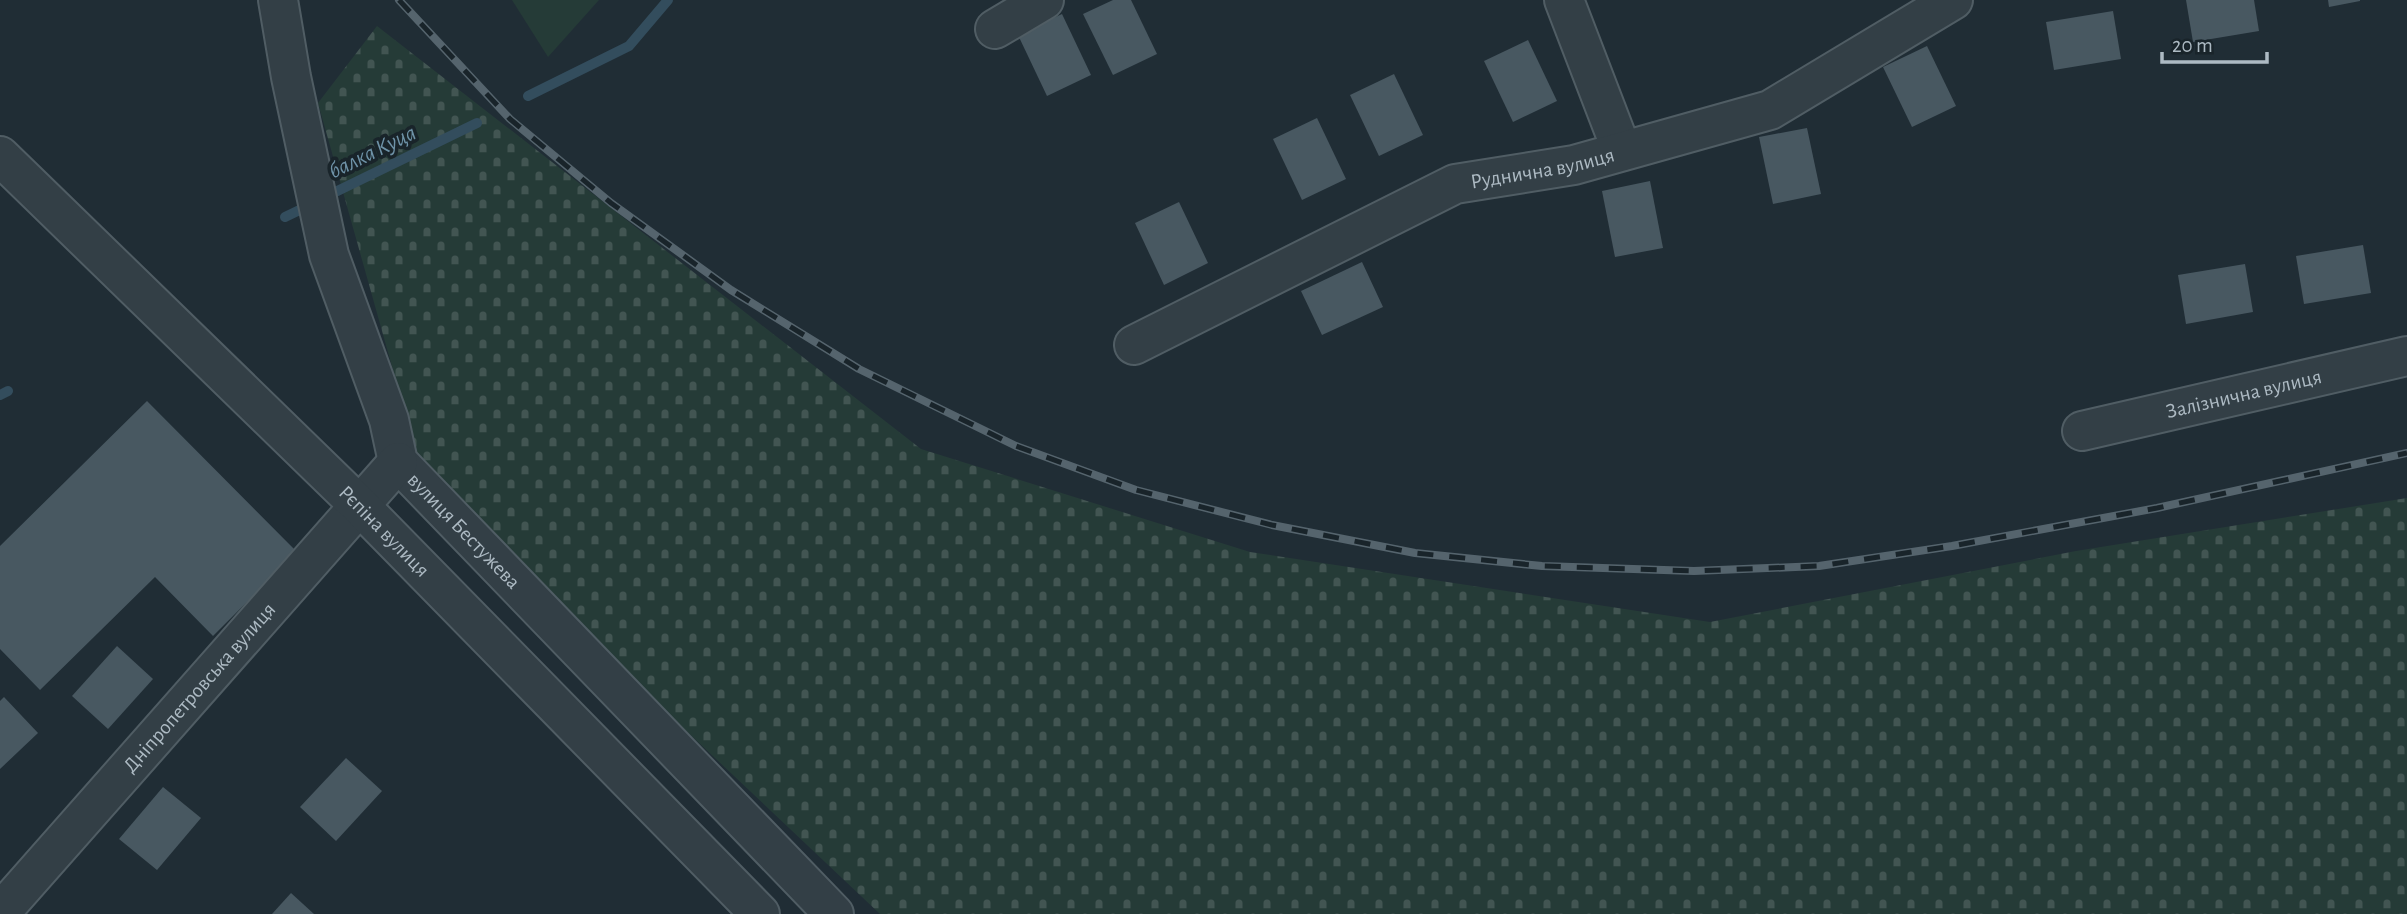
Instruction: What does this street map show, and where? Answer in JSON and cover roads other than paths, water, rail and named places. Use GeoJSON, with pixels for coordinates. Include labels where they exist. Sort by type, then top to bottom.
{"type":"FeatureCollection","features":[{"type":"Feature","properties":{"kind":"street","name":"вулиця Бестужева"},"geometry":{"type":"LineString","coordinates":[[278,0],[291,77],[329,255],[389,420],[398,461],[834,914]]}},
{"type":"Feature","properties":{"kind":"street"},"geometry":{"type":"LineString","coordinates":[[995,29],[1044,0]]}},
{"type":"Feature","properties":{"kind":"street"},"geometry":{"type":"LineString","coordinates":[[1564,0],[1622,151]]}},
{"type":"Feature","properties":{"kind":"street","name":"Руднична вулиця"},"geometry":{"type":"LineString","coordinates":[[1134,345],[1455,184],[1574,165],[1770,110],[1950,1]]}},
{"type":"Feature","properties":{"kind":"street","name":"Рєпіна вулиця"},"geometry":{"type":"LineString","coordinates":[[0,156],[360,506],[760,914]]}},
{"type":"Feature","properties":{"kind":"street","name":"Залізнична вулиця"},"geometry":{"type":"LineString","coordinates":[[2082,431],[2407,356]]}},
{"type":"Feature","properties":{"kind":"street","name":"Дніпропетровська вулиця"},"geometry":{"type":"LineString","coordinates":[[0,913],[398,461]]}},
{"type":"Feature","properties":{"kind":"waterway","name":"балка Куца"},"geometry":{"type":"LineString","coordinates":[[528,96],[629,46],[668,0]]}},
{"type":"Feature","properties":{"kind":"waterway","name":"балка Куца"},"geometry":{"type":"LineString","coordinates":[[325,197],[477,123]]}},
{"type":"Feature","properties":{"kind":"waterway","name":"балка Куца"},"geometry":{"type":"LineString","coordinates":[[285,217],[310,205]]}},
{"type":"Feature","properties":{"kind":"waterway","name":"балка Куца"},"geometry":{"type":"LineString","coordinates":[[0,395],[8,391]]}},
{"type":"Feature","properties":{"kind":"railway"},"geometry":{"type":"LineString","coordinates":[[399,0],[510,119],[611,203],[731,290],[859,369],[1016,446],[1136,490],[1272,525],[1415,553],[1542,566],[1694,571],[1819,566],[1952,546],[2157,508],[2407,453]]}}]}
